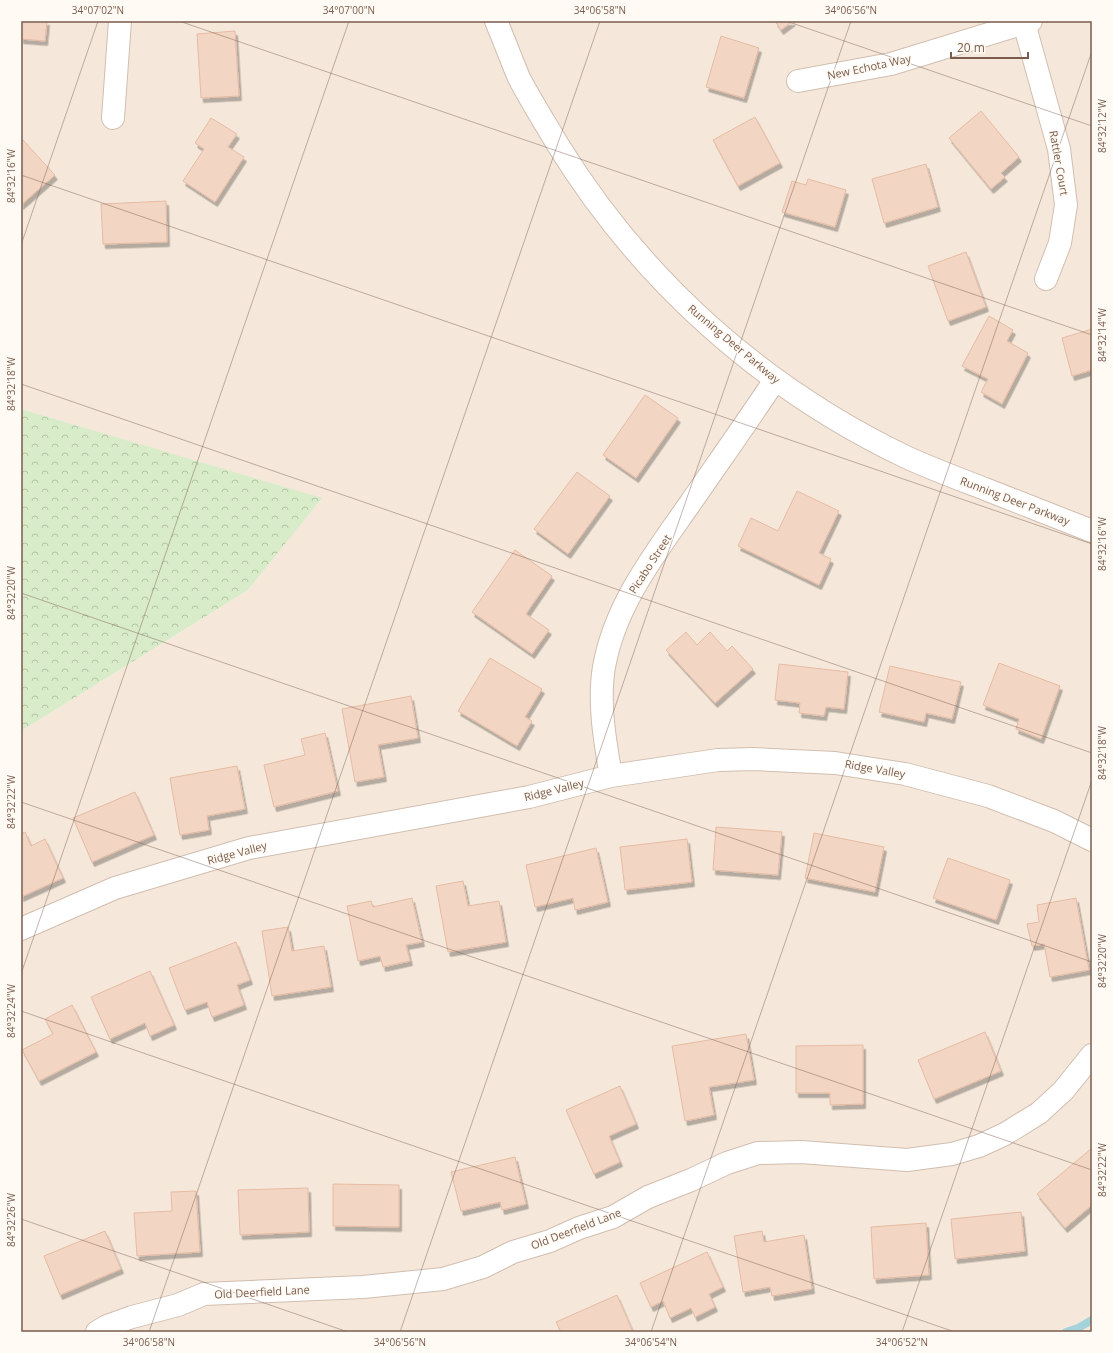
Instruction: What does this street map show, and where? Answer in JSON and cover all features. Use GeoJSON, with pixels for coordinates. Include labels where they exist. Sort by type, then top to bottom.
{"type":"FeatureCollection","features":[{"type":"Feature","properties":{"kind":"street"},"geometry":{"type":"LineString","coordinates":[[113,118],[120,21]]}},
{"type":"Feature","properties":{"kind":"street","name":"Running Deer Parkway"},"geometry":{"type":"LineString","coordinates":[[496,21],[520,78],[576,175],[610,220],[645,262],[703,321],[775,380],[840,422],[906,457],[940,472],[1092,531]]}},
{"type":"Feature","properties":{"kind":"street","name":"New Echota Way"},"geometry":{"type":"LineString","coordinates":[[798,81],[891,64],[1028,22]]}},
{"type":"Feature","properties":{"kind":"street","name":"Rattler Court"},"geometry":{"type":"LineString","coordinates":[[1028,22],[1059,149],[1066,205],[1060,243],[1046,279]]}},
{"type":"Feature","properties":{"kind":"street","name":"Picabo Street"},"geometry":{"type":"LineString","coordinates":[[611,776],[605,744],[602,696],[603,675],[610,644],[624,606],[654,556],[775,380]]}},
{"type":"Feature","properties":{"kind":"street","name":"Ridge Valley"},"geometry":{"type":"LineString","coordinates":[[21,929],[115,888],[249,848],[529,797],[611,776],[718,760],[761,759],[835,763],[905,774],[960,788],[1024,809],[1092,840]]}},
{"type":"Feature","properties":{"kind":"street","name":"Old Deerfield Lane"},"geometry":{"type":"LineString","coordinates":[[97,1332],[107,1326],[132,1317],[178,1305],[204,1294],[363,1286],[443,1279],[483,1267],[513,1252],[550,1241],[579,1228],[613,1217],[648,1197],[691,1180],[727,1163],[758,1153],[801,1152],[907,1160],[952,1154],[980,1146],[1005,1134],[1039,1112],[1063,1091],[1092,1055]]}},
{"type":"Feature","properties":{"kind":"shaded area"},"geometry":{"type":"Polygon","coordinates":[[[21,21],[1092,21],[1092,1332],[21,1332],[21,731],[248,590],[321,499],[21,409],[21,21]]]}},
{"type":"Feature","properties":{"kind":"green space"},"geometry":{"type":"Polygon","coordinates":[[[21,409],[322,498],[248,590],[21,731],[21,409]]]}},
{"type":"Feature","properties":{"kind":"building"},"geometry":{"type":"Polygon","coordinates":[[[21,21],[47,21],[45,41],[21,39],[21,21]]]}},
{"type":"Feature","properties":{"kind":"building"},"geometry":{"type":"Polygon","coordinates":[[[775,21],[793,21],[781,30],[775,21]]]}},
{"type":"Feature","properties":{"kind":"building"},"geometry":{"type":"Polygon","coordinates":[[[235,31],[239,96],[201,98],[197,34],[235,31]]]}},
{"type":"Feature","properties":{"kind":"building"},"geometry":{"type":"Polygon","coordinates":[[[721,36],[759,48],[744,98],[706,87],[721,36]]]}},
{"type":"Feature","properties":{"kind":"building"},"geometry":{"type":"Polygon","coordinates":[[[981,111],[1019,157],[1001,173],[1005,177],[991,189],[949,138],[981,111]]]}},
{"type":"Feature","properties":{"kind":"building"},"geometry":{"type":"Polygon","coordinates":[[[755,117],[780,163],[738,186],[713,140],[755,117]]]}},
{"type":"Feature","properties":{"kind":"building"},"geometry":{"type":"Polygon","coordinates":[[[211,118],[237,134],[228,147],[244,157],[215,202],[183,181],[204,149],[195,143],[211,118]]]}},
{"type":"Feature","properties":{"kind":"building"},"geometry":{"type":"Polygon","coordinates":[[[22,139],[55,175],[21,205],[21,140],[22,139]]]}},
{"type":"Feature","properties":{"kind":"building"},"geometry":{"type":"Polygon","coordinates":[[[926,164],[938,207],[884,223],[872,179],[926,164]]]}},
{"type":"Feature","properties":{"kind":"building"},"geometry":{"type":"Polygon","coordinates":[[[808,179],[846,190],[835,227],[782,212],[792,181],[806,185],[808,179]]]}},
{"type":"Feature","properties":{"kind":"building"},"geometry":{"type":"Polygon","coordinates":[[[166,201],[167,242],[103,244],[101,204],[166,201]]]}},
{"type":"Feature","properties":{"kind":"building"},"geometry":{"type":"Polygon","coordinates":[[[966,252],[986,307],[948,321],[928,266],[966,252]]]}},
{"type":"Feature","properties":{"kind":"building"},"geometry":{"type":"Polygon","coordinates":[[[989,316],[1013,330],[1007,341],[1028,353],[1002,404],[981,392],[988,379],[962,366],[989,316]]]}},
{"type":"Feature","properties":{"kind":"building"},"geometry":{"type":"Polygon","coordinates":[[[1092,329],[1092,370],[1072,376],[1062,338],[1092,329]]]}},
{"type":"Feature","properties":{"kind":"building"},"geometry":{"type":"Polygon","coordinates":[[[645,395],[678,418],[636,478],[603,455],[645,395]]]}},
{"type":"Feature","properties":{"kind":"building"},"geometry":{"type":"Polygon","coordinates":[[[577,472],[610,496],[568,554],[534,529],[577,472]]]}},
{"type":"Feature","properties":{"kind":"building"},"geometry":{"type":"Polygon","coordinates":[[[797,491],[839,511],[819,553],[831,559],[819,585],[738,546],[751,518],[778,531],[797,491]]]}},
{"type":"Feature","properties":{"kind":"building"},"geometry":{"type":"Polygon","coordinates":[[[515,550],[552,576],[526,614],[549,630],[532,654],[472,612],[515,550]]]}},
{"type":"Feature","properties":{"kind":"building"},"geometry":{"type":"Polygon","coordinates":[[[686,632],[697,645],[710,632],[727,651],[732,646],[753,669],[715,703],[666,650],[686,632]]]}},
{"type":"Feature","properties":{"kind":"building"},"geometry":{"type":"Polygon","coordinates":[[[490,658],[542,689],[525,717],[532,721],[517,746],[458,711],[490,658]]]}},
{"type":"Feature","properties":{"kind":"building"},"geometry":{"type":"Polygon","coordinates":[[[999,663],[1060,686],[1041,739],[1016,729],[1019,719],[983,705],[999,663]]]}},
{"type":"Feature","properties":{"kind":"building"},"geometry":{"type":"Polygon","coordinates":[[[779,664],[848,672],[844,709],[826,707],[824,716],[799,713],[800,703],[775,700],[779,664]]]}},
{"type":"Feature","properties":{"kind":"building"},"geometry":{"type":"Polygon","coordinates":[[[890,666],[961,682],[952,719],[926,713],[924,722],[879,712],[890,666]]]}},
{"type":"Feature","properties":{"kind":"building"},"geometry":{"type":"Polygon","coordinates":[[[411,696],[418,738],[378,745],[384,777],[355,782],[342,709],[411,696]]]}},
{"type":"Feature","properties":{"kind":"building"},"geometry":{"type":"Polygon","coordinates":[[[325,733],[338,791],[274,807],[264,765],[305,755],[301,739],[325,733]]]}},
{"type":"Feature","properties":{"kind":"building"},"geometry":{"type":"Polygon","coordinates":[[[237,766],[245,809],[207,816],[209,830],[180,835],[170,778],[237,766]]]}},
{"type":"Feature","properties":{"kind":"building"},"geometry":{"type":"Polygon","coordinates":[[[135,792],[154,835],[92,862],[73,818],[135,792]]]}},
{"type":"Feature","properties":{"kind":"building"},"geometry":{"type":"Polygon","coordinates":[[[716,827],[782,832],[778,875],[713,870],[716,827]]]}},
{"type":"Feature","properties":{"kind":"building"},"geometry":{"type":"Polygon","coordinates":[[[25,832],[31,846],[45,839],[63,878],[21,897],[21,834],[25,832]]]}},
{"type":"Feature","properties":{"kind":"building"},"geometry":{"type":"Polygon","coordinates":[[[814,833],[884,847],[875,892],[805,878],[814,833]]]}},
{"type":"Feature","properties":{"kind":"building"},"geometry":{"type":"Polygon","coordinates":[[[687,839],[692,882],[625,890],[620,847],[687,839]]]}},
{"type":"Feature","properties":{"kind":"building"},"geometry":{"type":"Polygon","coordinates":[[[596,848],[608,902],[575,910],[573,898],[535,907],[526,865],[596,848]]]}},
{"type":"Feature","properties":{"kind":"building"},"geometry":{"type":"Polygon","coordinates":[[[948,858],[1010,880],[996,920],[933,898],[948,858]]]}},
{"type":"Feature","properties":{"kind":"building"},"geometry":{"type":"Polygon","coordinates":[[[463,881],[468,906],[499,901],[506,942],[448,952],[436,886],[463,881]]]}},
{"type":"Feature","properties":{"kind":"building"},"geometry":{"type":"Polygon","coordinates":[[[412,898],[422,942],[406,945],[410,961],[383,967],[380,956],[358,961],[347,906],[371,901],[373,907],[412,898]]]}},
{"type":"Feature","properties":{"kind":"building"},"geometry":{"type":"Polygon","coordinates":[[[1076,898],[1089,970],[1050,977],[1044,944],[1032,946],[1027,924],[1039,922],[1037,905],[1076,898]]]}},
{"type":"Feature","properties":{"kind":"building"},"geometry":{"type":"Polygon","coordinates":[[[288,927],[292,951],[324,946],[331,987],[272,996],[262,931],[288,927]]]}},
{"type":"Feature","properties":{"kind":"building"},"geometry":{"type":"Polygon","coordinates":[[[236,942],[250,980],[237,985],[244,1005],[212,1017],[207,1002],[185,1010],[169,968],[236,942]]]}},
{"type":"Feature","properties":{"kind":"building"},"geometry":{"type":"Polygon","coordinates":[[[150,971],[174,1025],[150,1036],[145,1023],[110,1039],[91,997],[150,971]]]}},
{"type":"Feature","properties":{"kind":"building"},"geometry":{"type":"Polygon","coordinates":[[[72,1005],[96,1052],[39,1081],[22,1050],[53,1034],[45,1019],[72,1005]]]}},
{"type":"Feature","properties":{"kind":"building"},"geometry":{"type":"Polygon","coordinates":[[[985,1032],[1001,1071],[934,1099],[918,1060],[985,1032]]]}},
{"type":"Feature","properties":{"kind":"building"},"geometry":{"type":"Polygon","coordinates":[[[746,1034],[754,1080],[709,1087],[714,1115],[685,1121],[672,1046],[746,1034]]]}},
{"type":"Feature","properties":{"kind":"building"},"geometry":{"type":"Polygon","coordinates":[[[863,1045],[863,1104],[830,1105],[830,1093],[796,1093],[796,1046],[863,1045]]]}},
{"type":"Feature","properties":{"kind":"building"},"geometry":{"type":"Polygon","coordinates":[[[620,1086],[636,1124],[609,1136],[620,1162],[594,1174],[566,1110],[620,1086]]]}},
{"type":"Feature","properties":{"kind":"building"},"geometry":{"type":"Polygon","coordinates":[[[1092,1148],[1092,1205],[1065,1228],[1037,1194],[1092,1148]]]}},
{"type":"Feature","properties":{"kind":"building"},"geometry":{"type":"Polygon","coordinates":[[[515,1157],[526,1204],[502,1210],[500,1202],[461,1211],[451,1172],[515,1157]]]}},
{"type":"Feature","properties":{"kind":"building"},"geometry":{"type":"Polygon","coordinates":[[[333,1184],[399,1185],[399,1227],[333,1226],[333,1184]]]}},
{"type":"Feature","properties":{"kind":"building"},"geometry":{"type":"Polygon","coordinates":[[[308,1188],[309,1232],[240,1235],[238,1190],[308,1188]]]}},
{"type":"Feature","properties":{"kind":"building"},"geometry":{"type":"Polygon","coordinates":[[[196,1191],[200,1252],[137,1256],[134,1213],[172,1211],[171,1192],[196,1191]]]}},
{"type":"Feature","properties":{"kind":"building"},"geometry":{"type":"Polygon","coordinates":[[[1021,1212],[1025,1251],[955,1259],[951,1219],[1021,1212]]]}},
{"type":"Feature","properties":{"kind":"building"},"geometry":{"type":"Polygon","coordinates":[[[926,1223],[929,1275],[874,1279],[871,1227],[926,1223]]]}},
{"type":"Feature","properties":{"kind":"building"},"geometry":{"type":"Polygon","coordinates":[[[105,1231],[121,1269],[60,1295],[44,1256],[105,1231]]]}},
{"type":"Feature","properties":{"kind":"building"},"geometry":{"type":"Polygon","coordinates":[[[762,1231],[764,1242],[804,1235],[812,1289],[772,1296],[770,1287],[743,1292],[734,1236],[762,1231]]]}},
{"type":"Feature","properties":{"kind":"building"},"geometry":{"type":"Polygon","coordinates":[[[707,1252],[723,1287],[709,1294],[715,1307],[695,1317],[691,1308],[670,1318],[663,1301],[651,1307],[640,1283],[707,1252]]]}},
{"type":"Feature","properties":{"kind":"building"},"geometry":{"type":"Polygon","coordinates":[[[617,1295],[633,1332],[561,1332],[556,1322],[617,1295]]]}},
{"type":"Feature","properties":{"kind":"waterway"},"geometry":{"type":"LineString","coordinates":[[1066,1332],[1078,1328],[1092,1320]]}}]}
